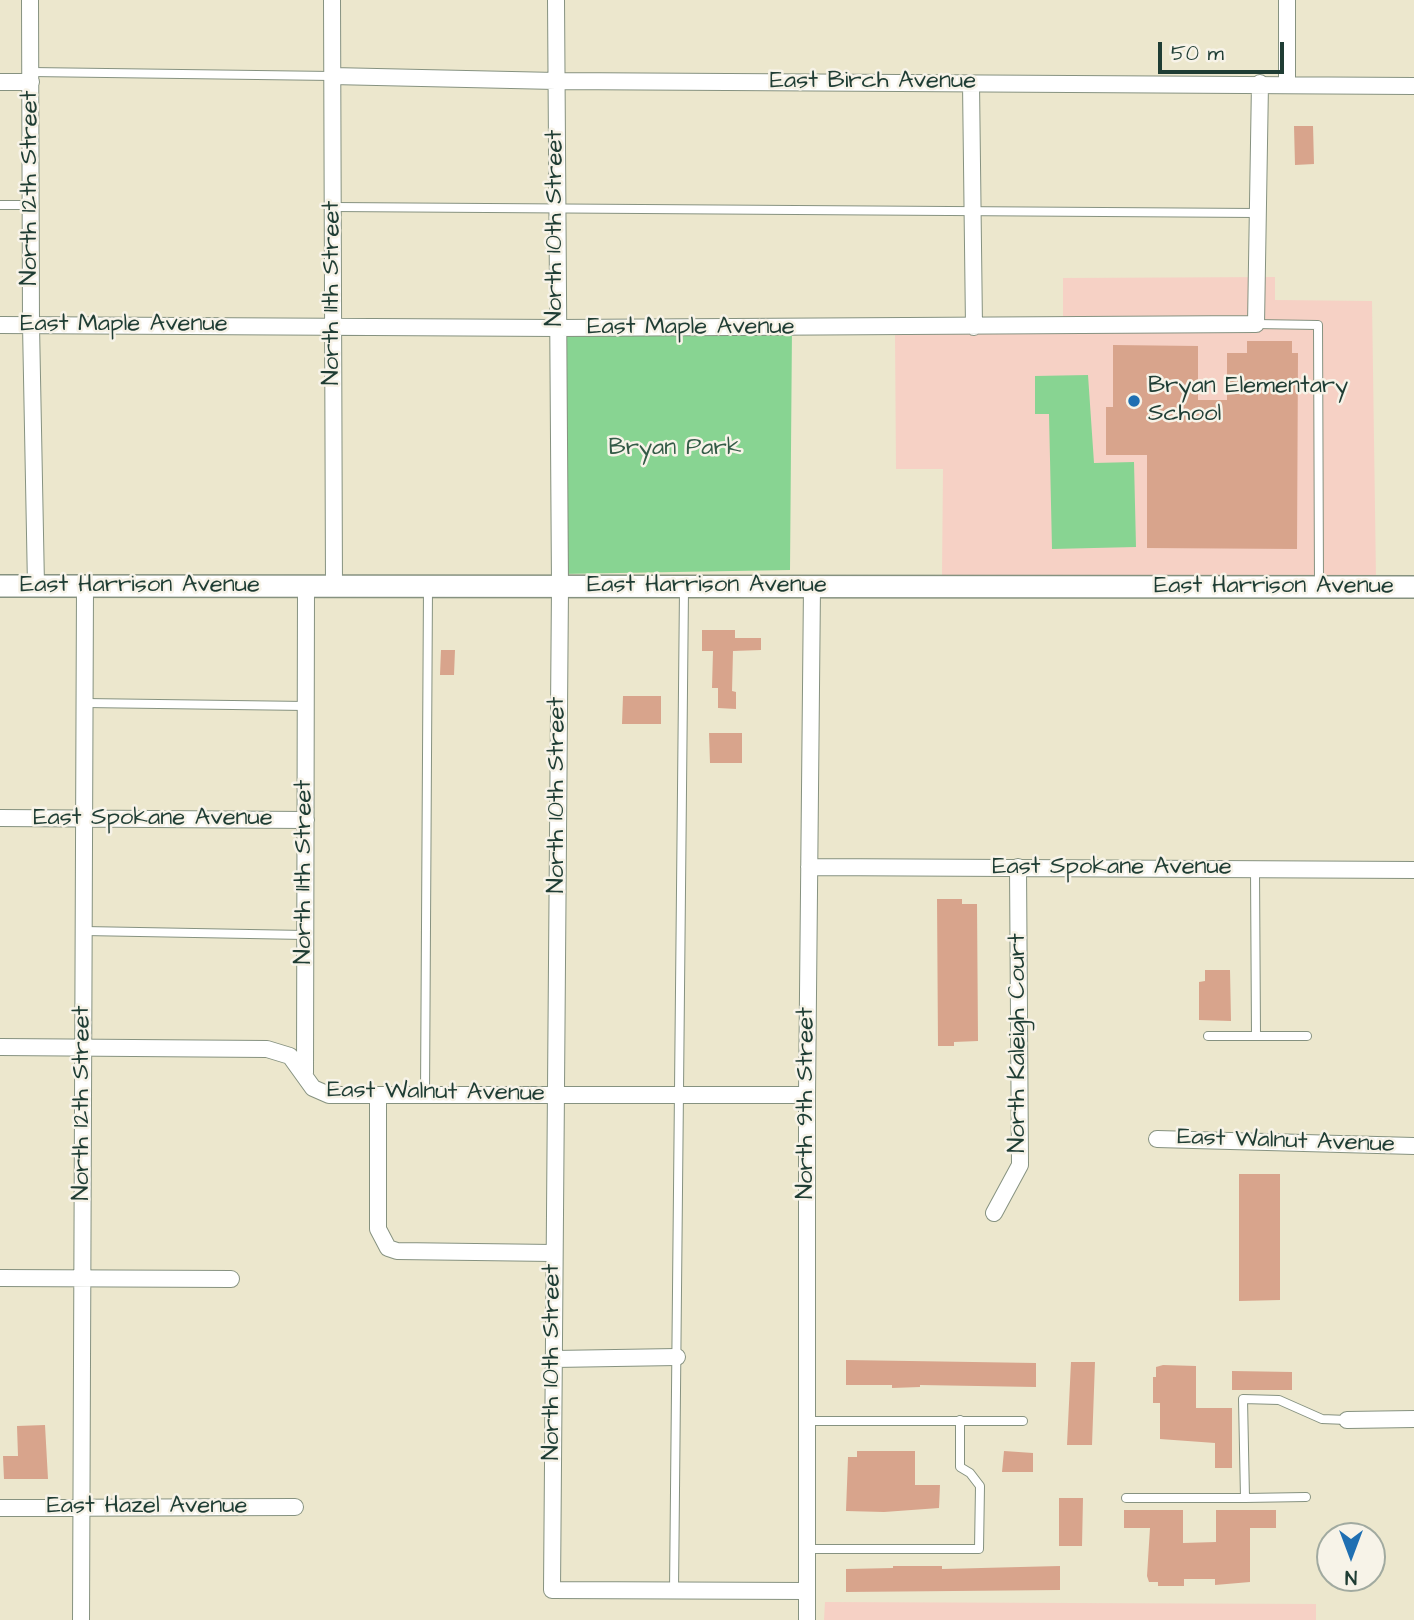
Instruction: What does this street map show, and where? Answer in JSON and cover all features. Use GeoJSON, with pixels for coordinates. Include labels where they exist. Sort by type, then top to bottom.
{"type":"FeatureCollection","features":[{"type":"Feature","properties":{"kind":"street","name":"North 12th Street"},"geometry":{"type":"LineString","coordinates":[[30,0],[30,325],[36,586]]}},
{"type":"Feature","properties":{"kind":"street","name":"North 11th Street"},"geometry":{"type":"LineString","coordinates":[[332,0],[334,586]]}},
{"type":"Feature","properties":{"kind":"street","name":"North 10th Street"},"geometry":{"type":"LineString","coordinates":[[556,0],[559,586],[552,1590],[674,1590]]}},
{"type":"Feature","properties":{"kind":"street"},"geometry":{"type":"LineString","coordinates":[[1287,0],[1287,84]]}},
{"type":"Feature","properties":{"kind":"street","name":"East Birch Avenue"},"geometry":{"type":"LineString","coordinates":[[332,76],[556,81],[1260,83],[1414,86]]}},
{"type":"Feature","properties":{"kind":"street"},"geometry":{"type":"LineString","coordinates":[[0,82],[31,77]]}},
{"type":"Feature","properties":{"kind":"street"},"geometry":{"type":"LineString","coordinates":[[971,83],[974,327]]}},
{"type":"Feature","properties":{"kind":"street"},"geometry":{"type":"LineString","coordinates":[[1256,324],[1260,83]]}},
{"type":"Feature","properties":{"kind":"street","name":"East Maple Avenue"},"geometry":{"type":"LineString","coordinates":[[0,325],[557,328],[1256,324]]}},
{"type":"Feature","properties":{"kind":"street","name":"East Harrison Avenue"},"geometry":{"type":"LineString","coordinates":[[0,586],[1414,587]]}},
{"type":"Feature","properties":{"kind":"street","name":"North 12th Street"},"geometry":{"type":"LineString","coordinates":[[81,1620],[86,586]]}},
{"type":"Feature","properties":{"kind":"street","name":"North 9th Street"},"geometry":{"type":"LineString","coordinates":[[807,1620],[807,1095],[812,586]]}},
{"type":"Feature","properties":{"kind":"street","name":"North 11th Street"},"geometry":{"type":"LineString","coordinates":[[305,1073],[306,587]]}},
{"type":"Feature","properties":{"kind":"street","name":"East Spokane Avenue"},"geometry":{"type":"LineString","coordinates":[[0,818],[306,820]]}},
{"type":"Feature","properties":{"kind":"street","name":"East Spokane Avenue"},"geometry":{"type":"LineString","coordinates":[[809,867],[1414,870]]}},
{"type":"Feature","properties":{"kind":"street","name":"North Kaleigh Court"},"geometry":{"type":"LineString","coordinates":[[995,1213],[1020,1165],[1018,867]]}},
{"type":"Feature","properties":{"kind":"street","name":"East Walnut Avenue"},"geometry":{"type":"LineString","coordinates":[[0,1047],[267,1049],[290,1056],[305,1073],[313,1088],[328,1096],[807,1095]]}},
{"type":"Feature","properties":{"kind":"street"},"geometry":{"type":"LineString","coordinates":[[378,1096],[378,1229],[382,1242],[397,1251],[553,1254]]}},
{"type":"Feature","properties":{"kind":"street","name":"East Walnut Avenue"},"geometry":{"type":"LineString","coordinates":[[1157,1139],[1414,1146]]}},
{"type":"Feature","properties":{"kind":"street"},"geometry":{"type":"LineString","coordinates":[[0,1278],[230,1279]]}},
{"type":"Feature","properties":{"kind":"street"},"geometry":{"type":"LineString","coordinates":[[554,1359],[677,1357]]}},
{"type":"Feature","properties":{"kind":"street"},"geometry":{"type":"LineString","coordinates":[[1347,1420],[1414,1419]]}},
{"type":"Feature","properties":{"kind":"street","name":"East Hazel Avenue"},"geometry":{"type":"LineString","coordinates":[[0,1508],[295,1507]]}},
{"type":"Feature","properties":{"kind":"street"},"geometry":{"type":"LineString","coordinates":[[674,1590],[807,1591]]}},
{"type":"Feature","properties":{"kind":"lane"},"geometry":{"type":"LineString","coordinates":[[31,77],[332,76]]}},
{"type":"Feature","properties":{"kind":"lane"},"geometry":{"type":"LineString","coordinates":[[0,205],[31,205]]}},
{"type":"Feature","properties":{"kind":"lane"},"geometry":{"type":"LineString","coordinates":[[332,207],[1257,213]]}},
{"type":"Feature","properties":{"kind":"lane"},"geometry":{"type":"LineString","coordinates":[[1256,324],[1318,325],[1319,587]]}},
{"type":"Feature","properties":{"kind":"lane"},"geometry":{"type":"LineString","coordinates":[[674,1590],[684,586]]}},
{"type":"Feature","properties":{"kind":"lane"},"geometry":{"type":"LineString","coordinates":[[425,1096],[428,587]]}},
{"type":"Feature","properties":{"kind":"lane"},"geometry":{"type":"LineString","coordinates":[[85,703],[306,706]]}},
{"type":"Feature","properties":{"kind":"lane"},"geometry":{"type":"LineString","coordinates":[[1255,869],[1256,1036]]}},
{"type":"Feature","properties":{"kind":"lane"},"geometry":{"type":"LineString","coordinates":[[84,931],[305,935]]}},
{"type":"Feature","properties":{"kind":"lane"},"geometry":{"type":"LineString","coordinates":[[1208,1036],[1307,1036]]}},
{"type":"Feature","properties":{"kind":"lane"},"geometry":{"type":"LineString","coordinates":[[1245,1498],[1243,1399],[1279,1400],[1322,1419],[1347,1420]]}},
{"type":"Feature","properties":{"kind":"lane"},"geometry":{"type":"LineString","coordinates":[[807,1549],[979,1549],[979,1486],[970,1473],[960,1467],[960,1420]]}},
{"type":"Feature","properties":{"kind":"lane"},"geometry":{"type":"LineString","coordinates":[[807,1421],[1023,1421]]}},
{"type":"Feature","properties":{"kind":"lane"},"geometry":{"type":"LineString","coordinates":[[1126,1498],[1306,1497]]}},
{"type":"Feature","properties":{"kind":"shaded area","name":"Bryan Elementary School"},"geometry":{"type":"Polygon","coordinates":[[[1275,277],[1275,300],[1372,301],[1376,579],[942,576],[943,469],[896,469],[895,334],[1063,333],[1063,278],[1275,277]]]}},
{"type":"Feature","properties":{"kind":"shaded area"},"geometry":{"type":"Polygon","coordinates":[[[825,1602],[1316,1604],[1316,1620],[824,1620],[825,1602]]]}},
{"type":"Feature","properties":{"kind":"green space","name":"Bryan Park"},"geometry":{"type":"Polygon","coordinates":[[[792,328],[790,570],[561,574],[557,329],[792,328]]]}},
{"type":"Feature","properties":{"kind":"green space"},"geometry":{"type":"Polygon","coordinates":[[[1088,375],[1094,463],[1134,462],[1136,547],[1052,549],[1049,414],[1035,414],[1035,376],[1088,375]]]}},
{"type":"Feature","properties":{"kind":"building"},"geometry":{"type":"Polygon","coordinates":[[[1294,126],[1313,126],[1314,164],[1295,165],[1294,126]]]}},
{"type":"Feature","properties":{"kind":"building"},"geometry":{"type":"Polygon","coordinates":[[[1247,341],[1292,341],[1292,353],[1298,353],[1297,549],[1147,548],[1147,455],[1106,455],[1106,407],[1113,407],[1113,345],[1198,346],[1198,400],[1227,400],[1227,353],[1247,353],[1247,341]]]}},
{"type":"Feature","properties":{"kind":"building"},"geometry":{"type":"Polygon","coordinates":[[[702,630],[735,630],[735,638],[761,638],[761,650],[733,651],[732,691],[736,692],[736,709],[718,708],[718,688],[712,688],[713,651],[702,651],[702,630]]]}},
{"type":"Feature","properties":{"kind":"building"},"geometry":{"type":"Polygon","coordinates":[[[441,650],[455,650],[454,675],[440,675],[441,650]]]}},
{"type":"Feature","properties":{"kind":"building"},"geometry":{"type":"Polygon","coordinates":[[[623,696],[661,696],[661,724],[622,724],[623,696]]]}},
{"type":"Feature","properties":{"kind":"building"},"geometry":{"type":"Polygon","coordinates":[[[709,733],[742,733],[742,763],[710,763],[709,733]]]}},
{"type":"Feature","properties":{"kind":"building"},"geometry":{"type":"Polygon","coordinates":[[[937,899],[962,899],[962,904],[977,904],[978,1041],[954,1042],[954,1046],[938,1046],[937,899]]]}},
{"type":"Feature","properties":{"kind":"building"},"geometry":{"type":"Polygon","coordinates":[[[1205,970],[1230,970],[1231,1021],[1199,1020],[1199,982],[1205,981],[1205,970]]]}},
{"type":"Feature","properties":{"kind":"building"},"geometry":{"type":"Polygon","coordinates":[[[1239,1174],[1280,1174],[1280,1300],[1239,1301],[1239,1174]]]}},
{"type":"Feature","properties":{"kind":"building"},"geometry":{"type":"Polygon","coordinates":[[[846,1360],[1036,1363],[1036,1387],[920,1385],[892,1388],[892,1385],[846,1385],[846,1360]]]}},
{"type":"Feature","properties":{"kind":"building"},"geometry":{"type":"Polygon","coordinates":[[[1071,1362],[1095,1362],[1092,1445],[1067,1445],[1071,1362]]]}},
{"type":"Feature","properties":{"kind":"building"},"geometry":{"type":"Polygon","coordinates":[[[1196,1366],[1196,1408],[1232,1408],[1232,1468],[1215,1468],[1215,1443],[1160,1439],[1160,1403],[1153,1403],[1153,1377],[1156,1377],[1156,1367],[1196,1366]]]}},
{"type":"Feature","properties":{"kind":"building"},"geometry":{"type":"Polygon","coordinates":[[[1232,1371],[1292,1372],[1292,1390],[1232,1390],[1232,1371]]]}},
{"type":"Feature","properties":{"kind":"building"},"geometry":{"type":"Polygon","coordinates":[[[45,1425],[48,1479],[4,1479],[3,1456],[18,1456],[17,1426],[45,1425]]]}},
{"type":"Feature","properties":{"kind":"building"},"geometry":{"type":"Polygon","coordinates":[[[857,1451],[915,1451],[915,1485],[940,1485],[939,1508],[884,1512],[846,1511],[848,1457],[857,1457],[857,1451]]]}},
{"type":"Feature","properties":{"kind":"building"},"geometry":{"type":"Polygon","coordinates":[[[1004,1451],[1033,1453],[1033,1472],[1002,1472],[1004,1451]]]}},
{"type":"Feature","properties":{"kind":"building"},"geometry":{"type":"Polygon","coordinates":[[[1059,1498],[1083,1498],[1082,1546],[1059,1546],[1059,1498]]]}},
{"type":"Feature","properties":{"kind":"building"},"geometry":{"type":"Polygon","coordinates":[[[1124,1510],[1183,1510],[1183,1543],[1216,1542],[1216,1510],[1276,1510],[1276,1528],[1250,1528],[1250,1582],[1215,1585],[1215,1579],[1184,1579],[1184,1586],[1158,1586],[1158,1582],[1149,1582],[1147,1576],[1150,1528],[1124,1528],[1124,1510]]]}},
{"type":"Feature","properties":{"kind":"building"},"geometry":{"type":"Polygon","coordinates":[[[942,1566],[942,1569],[1060,1566],[1060,1590],[846,1592],[846,1569],[942,1566]]]}},
{"type":"Feature","properties":{"kind":"place","name":"Bryan Elementary School"},"geometry":{"type":"Point","coordinates":[1134,401]}}]}
